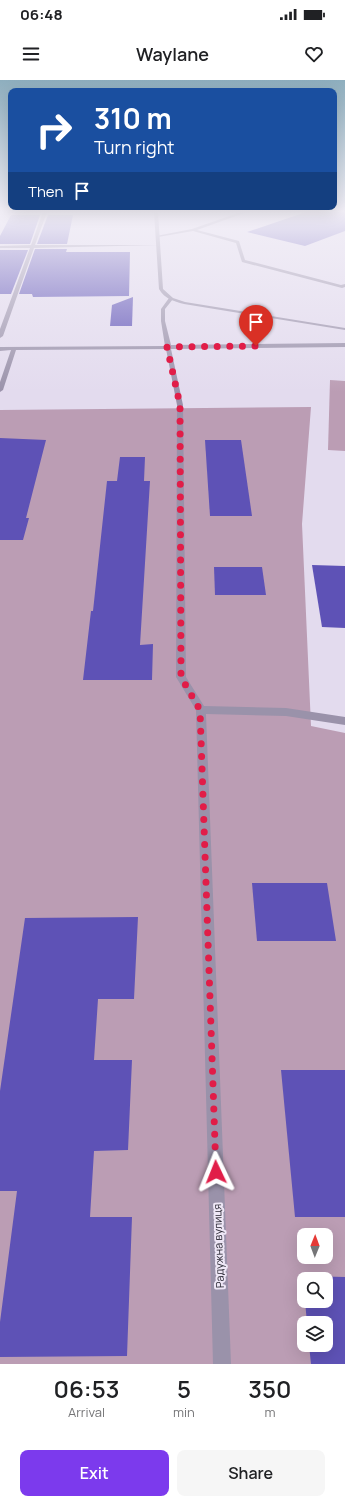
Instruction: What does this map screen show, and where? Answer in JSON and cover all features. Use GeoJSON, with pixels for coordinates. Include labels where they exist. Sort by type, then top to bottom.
{"type":"FeatureCollection","features":[{"type":"Feature","properties":{"kind":"street"},"geometry":{"type":"LineString","coordinates":[[0,336],[22,272]]}},
{"type":"Feature","properties":{"kind":"street"},"geometry":{"type":"LineString","coordinates":[[160,272],[161,289],[164,294],[171,299],[200,306],[345,329]]}},
{"type":"Feature","properties":{"kind":"street"},"geometry":{"type":"LineString","coordinates":[[287,272],[342,287],[345,285]]}},
{"type":"Feature","properties":{"kind":"street","name":"Радужна вулиця"},"geometry":{"type":"LineString","coordinates":[[171,299],[163,309],[163,321],[167,347],[180,405],[181,677],[200,710],[222,1364]]}},
{"type":"Feature","properties":{"kind":"street"},"geometry":{"type":"LineString","coordinates":[[0,349],[345,345]]}},
{"type":"Feature","properties":{"kind":"street"},"geometry":{"type":"LineString","coordinates":[[0,390],[14,349]]}},
{"type":"Feature","properties":{"kind":"street"},"geometry":{"type":"LineString","coordinates":[[200,710],[286,712],[345,721]]}},
{"type":"Feature","properties":{"kind":"shaded area"},"geometry":{"type":"Polygon","coordinates":[[[330,380],[345,381],[345,451],[328,450],[330,380]]]}},
{"type":"Feature","properties":{"kind":"shaded area"},"geometry":{"type":"Polygon","coordinates":[[[311,407],[302,524],[311,726],[345,733],[345,1364],[0,1364],[0,410],[311,407]]]}},
{"type":"Feature","properties":{"kind":"building"},"geometry":{"type":"Polygon","coordinates":[[[0,272],[20,272],[11,294],[0,294],[0,272]]]}},
{"type":"Feature","properties":{"kind":"building"},"geometry":{"type":"Polygon","coordinates":[[[27,272],[130,272],[129,296],[33,297],[32,294],[19,294],[27,272]]]}},
{"type":"Feature","properties":{"kind":"building"},"geometry":{"type":"Polygon","coordinates":[[[133,297],[132,326],[110,326],[112,305],[133,297]]]}},
{"type":"Feature","properties":{"kind":"building"},"geometry":{"type":"Polygon","coordinates":[[[0,438],[46,440],[26,518],[29,518],[23,540],[0,540],[0,438]]]}},
{"type":"Feature","properties":{"kind":"building"},"geometry":{"type":"Polygon","coordinates":[[[205,440],[241,440],[252,516],[210,516],[205,440]]]}},
{"type":"Feature","properties":{"kind":"building"},"geometry":{"type":"Polygon","coordinates":[[[120,457],[145,457],[144,481],[150,481],[140,645],[153,644],[152,680],[83,680],[91,611],[93,611],[107,481],[117,481],[120,457]]]}},
{"type":"Feature","properties":{"kind":"building"},"geometry":{"type":"Polygon","coordinates":[[[312,565],[345,566],[345,628],[322,627],[312,565]]]}},
{"type":"Feature","properties":{"kind":"building"},"geometry":{"type":"Polygon","coordinates":[[[214,567],[262,567],[266,595],[215,595],[214,567]]]}},
{"type":"Feature","properties":{"kind":"building"},"geometry":{"type":"Polygon","coordinates":[[[252,883],[327,883],[336,941],[257,941],[252,883]]]}},
{"type":"Feature","properties":{"kind":"building"},"geometry":{"type":"Polygon","coordinates":[[[138,917],[134,999],[98,999],[94,1060],[132,1060],[128,1150],[94,1151],[90,1217],[132,1217],[127,1356],[0,1357],[0,1322],[17,1191],[0,1191],[0,1091],[25,918],[138,917]]]}},
{"type":"Feature","properties":{"kind":"building"},"geometry":{"type":"Polygon","coordinates":[[[281,1070],[345,1070],[345,1217],[295,1217],[281,1070]]]}},
{"type":"Feature","properties":{"kind":"building"},"geometry":{"type":"Polygon","coordinates":[[[333,1277],[345,1277],[345,1364],[311,1364],[310,1352],[333,1352],[333,1316],[306,1316],[306,1308],[333,1308],[333,1277]]]}},
{"type":"Feature","properties":{"kind":"route"},"geometry":{"type":"LineString","coordinates":[[216,1172],[200,710],[181,677],[180,405],[167,347],[256,346]]}}]}
